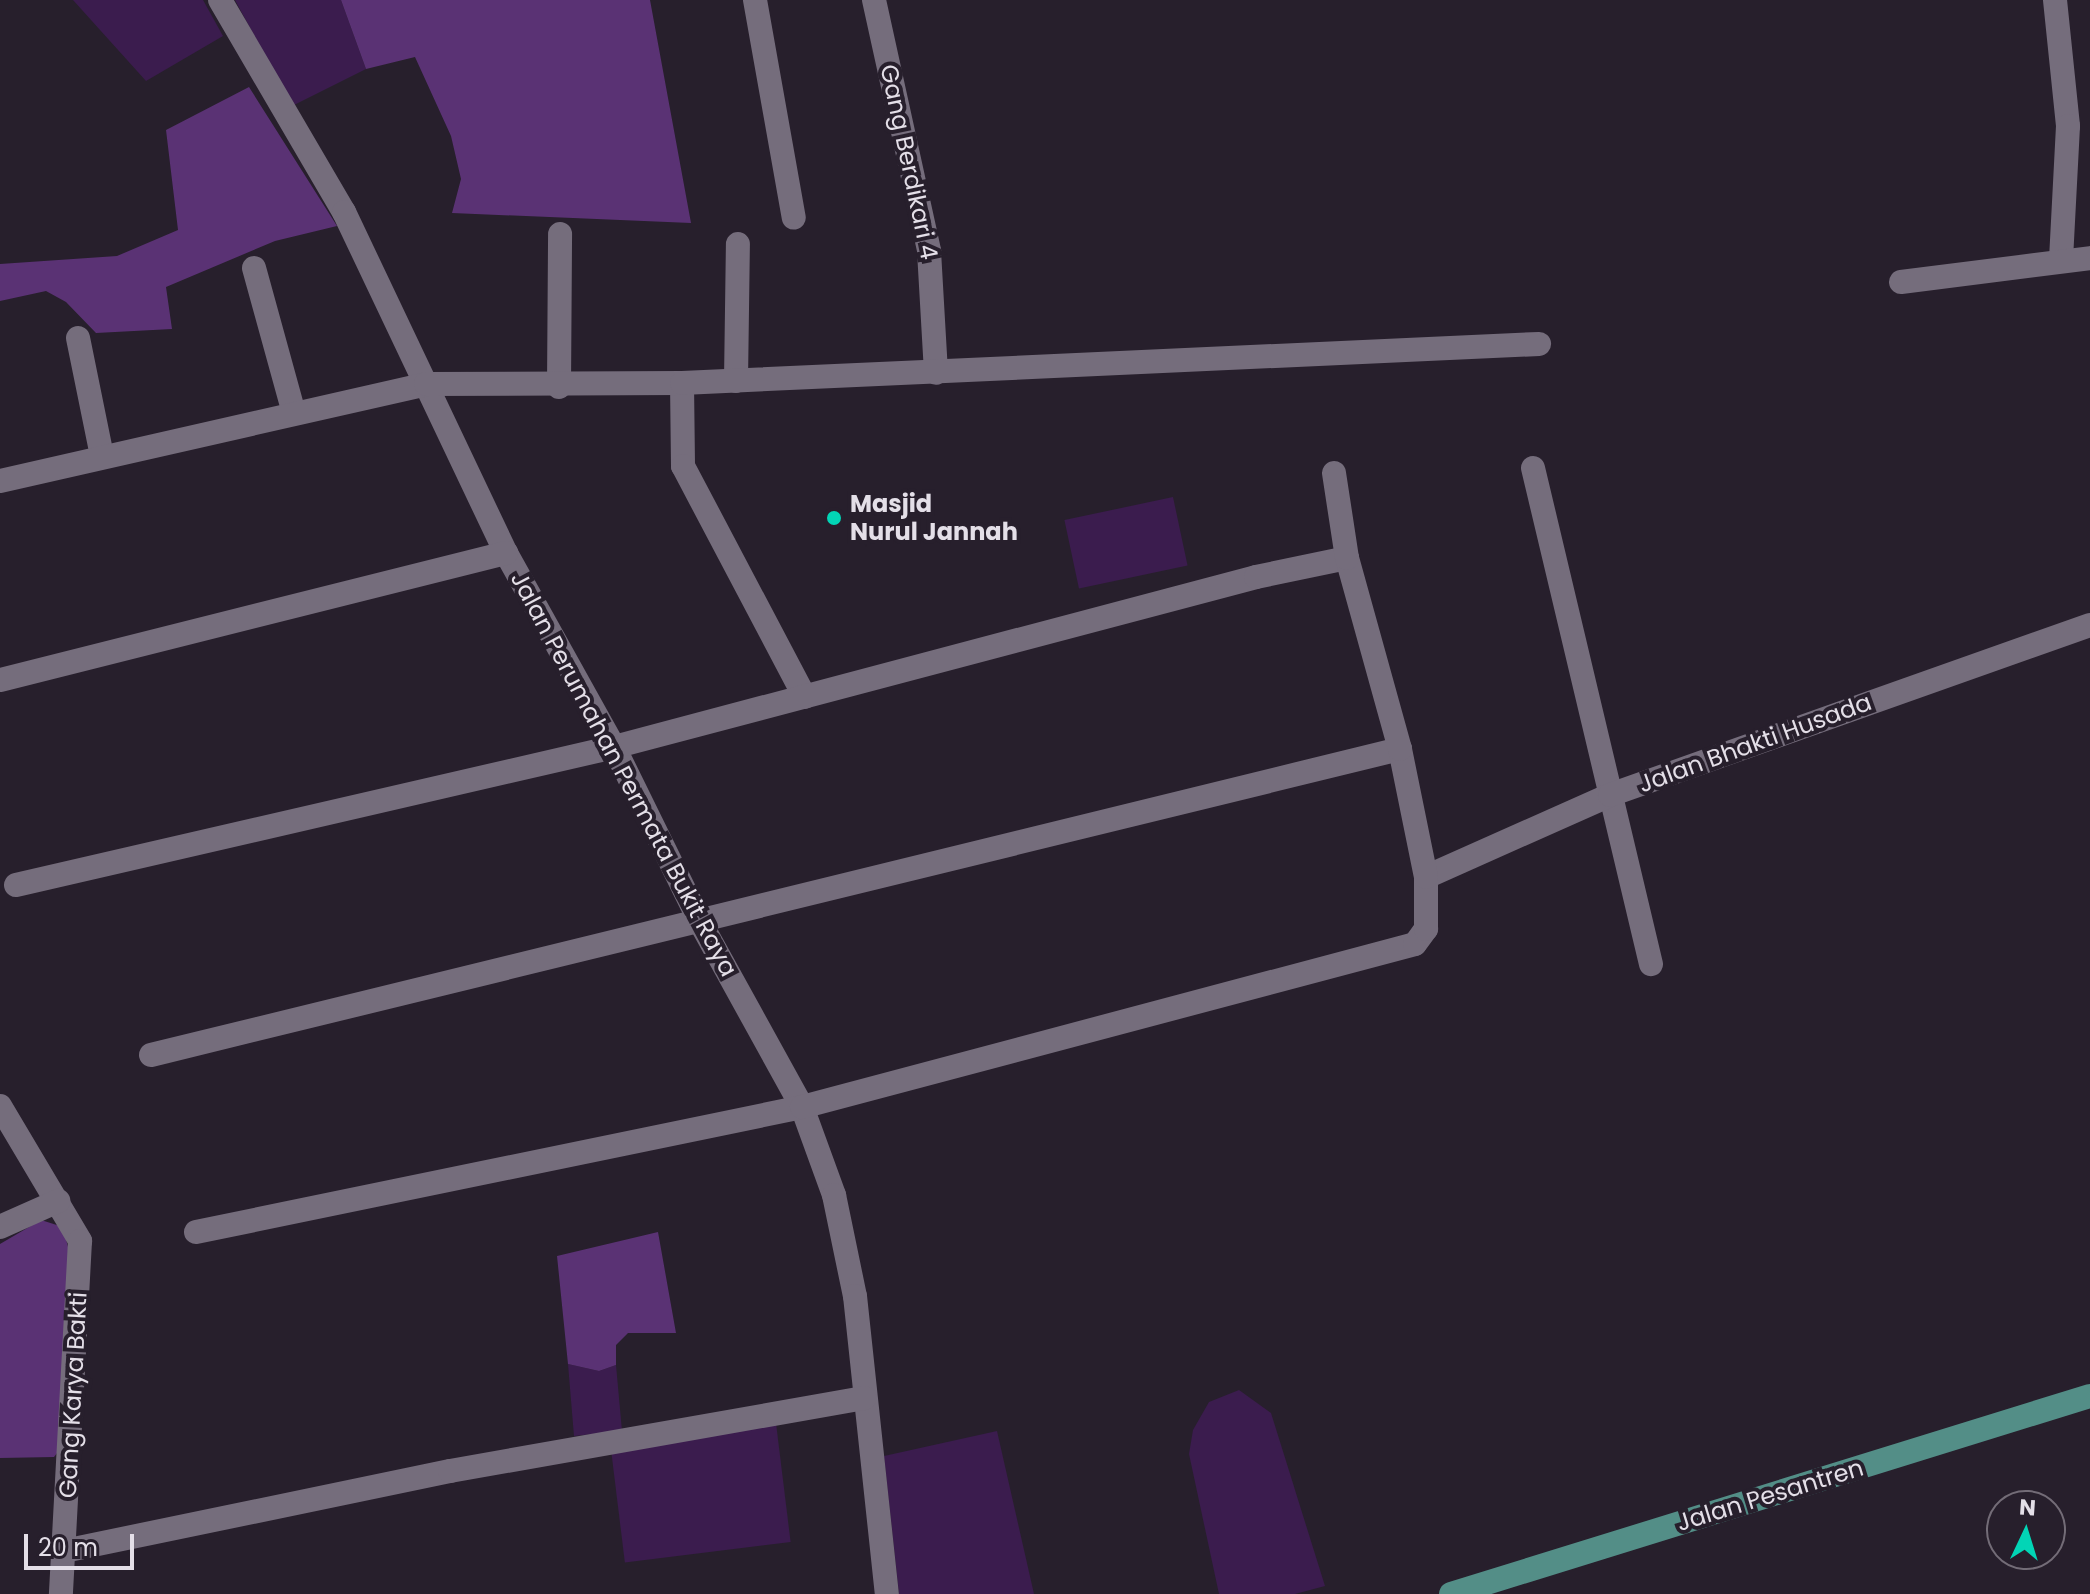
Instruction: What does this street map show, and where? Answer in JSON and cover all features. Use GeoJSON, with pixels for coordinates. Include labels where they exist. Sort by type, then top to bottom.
{"type":"FeatureCollection","features":[{"type":"Feature","properties":{"kind":"main road","name":"Jalan Pesantren"},"geometry":{"type":"LineString","coordinates":[[1451,1594],[2090,1396]]}},
{"type":"Feature","properties":{"kind":"street","name":"Jalan Perumahan Permata Bukit Raya"},"geometry":{"type":"LineString","coordinates":[[220,0],[344,212],[396,331],[426,384],[506,553],[614,747],[700,922],[802,1107],[844,1234],[887,1594]]}},
{"type":"Feature","properties":{"kind":"street"},"geometry":{"type":"LineString","coordinates":[[755,0],[794,218]]}},
{"type":"Feature","properties":{"kind":"street","name":"Gang Berdikari 4"},"geometry":{"type":"LineString","coordinates":[[874,0],[927,236],[936,373]]}},
{"type":"Feature","properties":{"kind":"street"},"geometry":{"type":"LineString","coordinates":[[2055,0],[2068,126],[2061,261]]}},
{"type":"Feature","properties":{"kind":"street"},"geometry":{"type":"LineString","coordinates":[[559,387],[560,234]]}},
{"type":"Feature","properties":{"kind":"street"},"geometry":{"type":"LineString","coordinates":[[736,381],[738,244]]}},
{"type":"Feature","properties":{"kind":"street"},"geometry":{"type":"LineString","coordinates":[[1901,282],[2090,258]]}},
{"type":"Feature","properties":{"kind":"street"},"geometry":{"type":"LineString","coordinates":[[254,268],[294,413]]}},
{"type":"Feature","properties":{"kind":"street"},"geometry":{"type":"LineString","coordinates":[[78,338],[102,456]]}},
{"type":"Feature","properties":{"kind":"street"},"geometry":{"type":"LineString","coordinates":[[0,481],[426,384],[559,387],[682,383],[1539,344]]}},
{"type":"Feature","properties":{"kind":"street"},"geometry":{"type":"LineString","coordinates":[[682,383],[683,466],[805,697]]}},
{"type":"Feature","properties":{"kind":"street"},"geometry":{"type":"LineString","coordinates":[[1533,468],[1651,964]]}},
{"type":"Feature","properties":{"kind":"street"},"geometry":{"type":"LineString","coordinates":[[196,1232],[802,1107],[1407,947],[1426,929],[1426,877],[1400,749],[1347,558],[1334,473]]}},
{"type":"Feature","properties":{"kind":"street"},"geometry":{"type":"LineString","coordinates":[[0,680],[506,553]]}},
{"type":"Feature","properties":{"kind":"street"},"geometry":{"type":"LineString","coordinates":[[16,885],[614,747],[1256,577],[1347,558]]}},
{"type":"Feature","properties":{"kind":"street","name":"Jalan Bhakti Husada"},"geometry":{"type":"LineString","coordinates":[[1426,877],[1610,795],[2090,625]]}},
{"type":"Feature","properties":{"kind":"street"},"geometry":{"type":"LineString","coordinates":[[151,1055],[1400,749]]}},
{"type":"Feature","properties":{"kind":"street","name":"Gang Karya Bakti"},"geometry":{"type":"LineString","coordinates":[[0,1106],[77,1234],[81,1253],[61,1594]]}},
{"type":"Feature","properties":{"kind":"street"},"geometry":{"type":"LineString","coordinates":[[0,1227],[58,1201]]}},
{"type":"Feature","properties":{"kind":"street"},"geometry":{"type":"LineString","coordinates":[[64,1551],[450,1471],[865,1398]]}},
{"type":"Feature","properties":{"kind":"shaded area"},"geometry":{"type":"Polygon","coordinates":[[[73,0],[203,0],[223,36],[146,81],[73,0]]]}},
{"type":"Feature","properties":{"kind":"shaded area"},"geometry":{"type":"Polygon","coordinates":[[[235,0],[341,0],[366,69],[292,106],[235,0]]]}},
{"type":"Feature","properties":{"kind":"shaded area"},"geometry":{"type":"Polygon","coordinates":[[[341,0],[650,0],[691,223],[452,213],[461,179],[451,136],[415,57],[366,69],[341,0]]]}},
{"type":"Feature","properties":{"kind":"shaded area"},"geometry":{"type":"Polygon","coordinates":[[[249,87],[337,226],[275,241],[166,287],[172,329],[96,333],[66,302],[46,291],[0,301],[0,264],[117,256],[178,230],[166,130],[249,87]]]}},
{"type":"Feature","properties":{"kind":"shaded area"},"geometry":{"type":"Polygon","coordinates":[[[1173,497],[1188,565],[1079,589],[1064,520],[1173,497]]]}},
{"type":"Feature","properties":{"kind":"shaded area"},"geometry":{"type":"Polygon","coordinates":[[[41,1220],[63,1227],[69,1251],[61,1448],[54,1457],[0,1458],[0,1244],[41,1220]]]}},
{"type":"Feature","properties":{"kind":"shaded area"},"geometry":{"type":"Polygon","coordinates":[[[658,1232],[676,1333],[628,1333],[616,1345],[616,1365],[599,1371],[568,1364],[557,1256],[658,1232]]]}},
{"type":"Feature","properties":{"kind":"shaded area"},"geometry":{"type":"Polygon","coordinates":[[[568,1364],[599,1371],[616,1365],[622,1431],[574,1436],[568,1364]]]}},
{"type":"Feature","properties":{"kind":"shaded area"},"geometry":{"type":"Polygon","coordinates":[[[1239,1390],[1271,1413],[1325,1586],[1295,1594],[1219,1594],[1189,1454],[1193,1430],[1209,1402],[1239,1390]]]}},
{"type":"Feature","properties":{"kind":"shaded area"},"geometry":{"type":"Polygon","coordinates":[[[776,1423],[791,1542],[625,1562],[610,1443],[776,1423]]]}},
{"type":"Feature","properties":{"kind":"shaded area"},"geometry":{"type":"Polygon","coordinates":[[[997,1431],[1034,1594],[899,1594],[884,1456],[997,1431]]]}},
{"type":"Feature","properties":{"kind":"place","name":"Masjid Nurul Jannah"},"geometry":{"type":"Point","coordinates":[834,518]}}]}
